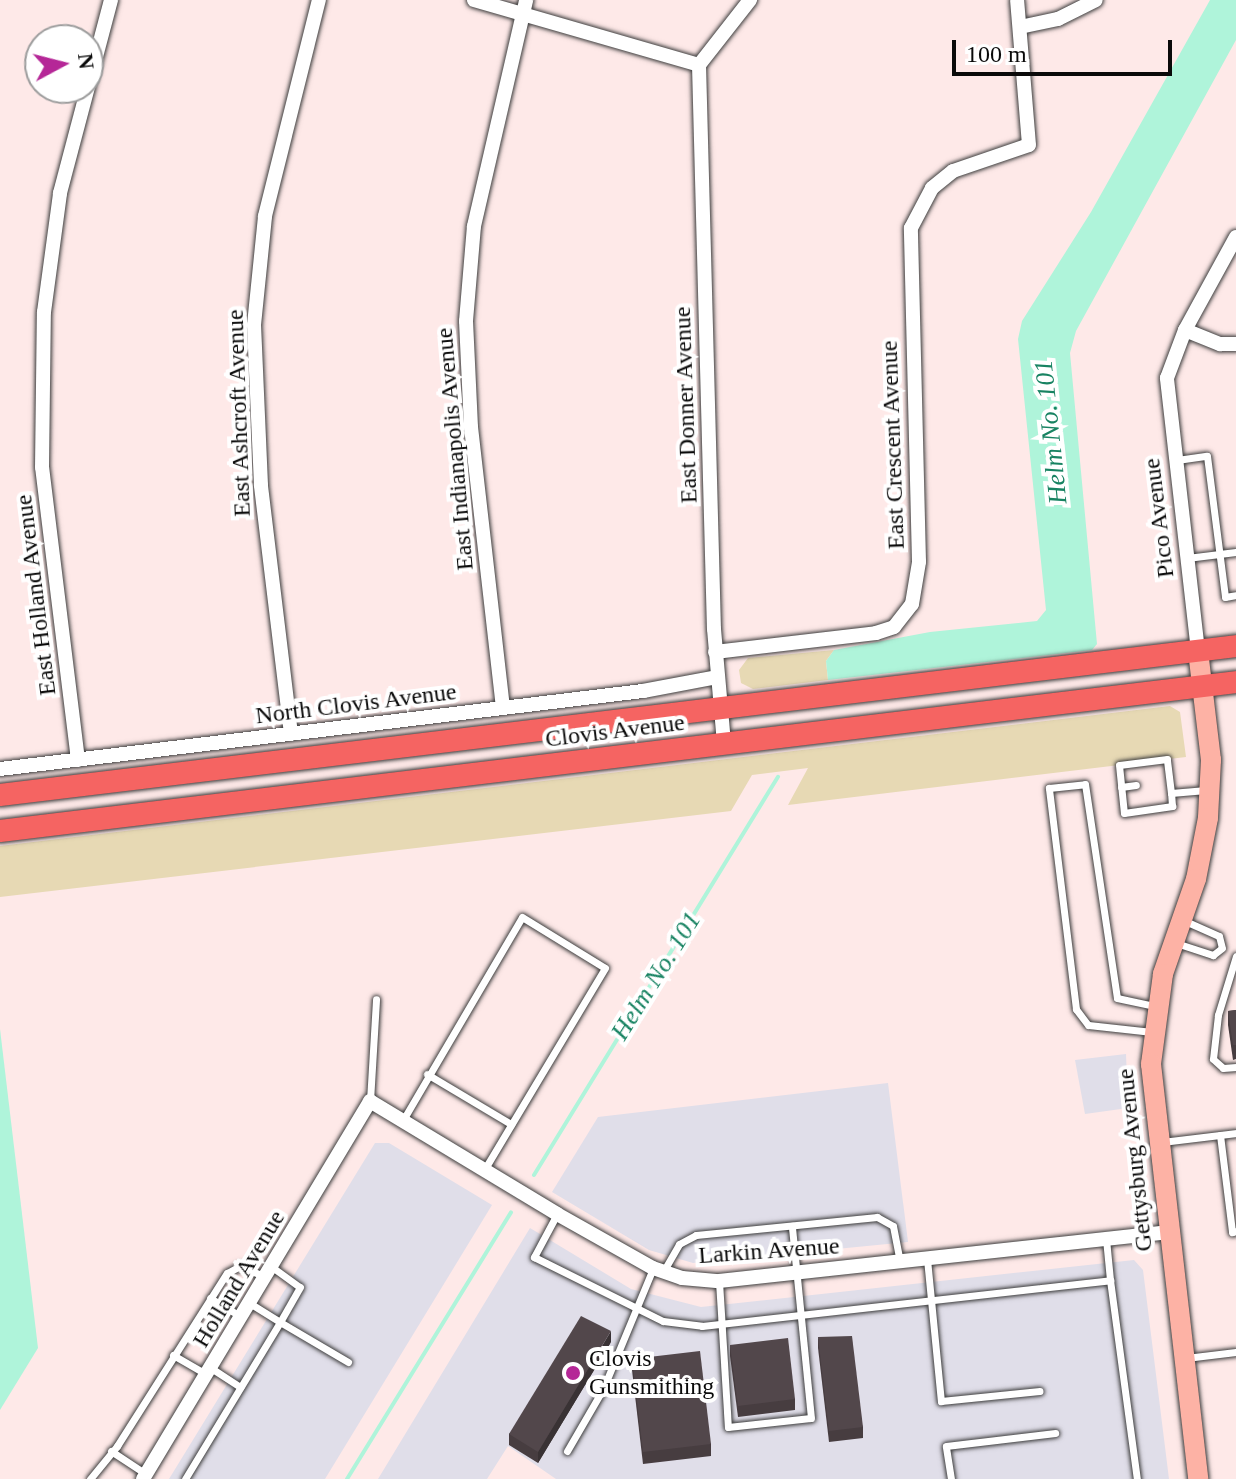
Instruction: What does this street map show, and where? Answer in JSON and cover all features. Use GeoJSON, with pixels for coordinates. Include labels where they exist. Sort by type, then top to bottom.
{"type":"FeatureCollection","features":[{"type":"Feature","properties":{"kind":"main road","name":"Clovis Avenue"},"geometry":{"type":"LineString","coordinates":[[0,795],[1236,646]]}},
{"type":"Feature","properties":{"kind":"main road","name":"Clovis Avenue"},"geometry":{"type":"LineString","coordinates":[[0,831],[1236,682]]}},
{"type":"Feature","properties":{"kind":"street","name":"East Holland Avenue"},"geometry":{"type":"LineString","coordinates":[[78,760],[42,467],[44,312],[60,193],[111,0]]}},
{"type":"Feature","properties":{"kind":"street","name":"East Ashcroft Avenue"},"geometry":{"type":"LineString","coordinates":[[291,734],[261,485],[254,325],[265,216],[319,0]]}},
{"type":"Feature","properties":{"kind":"street"},"geometry":{"type":"LineString","coordinates":[[474,0],[524,7],[699,65],[750,0]]}},
{"type":"Feature","properties":{"kind":"street"},"geometry":{"type":"LineString","coordinates":[[1017,0],[1020,27],[1058,19],[1096,0]]}},
{"type":"Feature","properties":{"kind":"street","name":"East Indianapolis Avenue"},"geometry":{"type":"LineString","coordinates":[[503,708],[471,427],[466,321],[474,226],[524,7]]}},
{"type":"Feature","properties":{"kind":"street","name":"East Crescent Avenue"},"geometry":{"type":"LineString","coordinates":[[715,652],[876,633],[903,618],[912,604],[919,562],[911,228],[932,188],[953,171],[1029,145],[1020,27]]}},
{"type":"Feature","properties":{"kind":"street","name":"East Donner Avenue"},"geometry":{"type":"LineString","coordinates":[[699,65],[715,652],[724,744]]}},
{"type":"Feature","properties":{"kind":"street"},"geometry":{"type":"LineString","coordinates":[[1236,237],[1185,330],[1220,344],[1236,344]]}},
{"type":"Feature","properties":{"kind":"street","name":"Pico Avenue"},"geometry":{"type":"LineString","coordinates":[[1185,330],[1167,378],[1198,651]]}},
{"type":"Feature","properties":{"kind":"street","name":"Gettysburg Avenue"},"geometry":{"type":"LineString","coordinates":[[1198,651],[1211,789],[1203,850],[1156,1006],[1152,1032],[1156,1143],[1198,1479]]}},
{"type":"Feature","properties":{"kind":"street","name":"North Clovis Avenue"},"geometry":{"type":"LineString","coordinates":[[0,769],[503,708],[717,677]]}},
{"type":"Feature","properties":{"kind":"street","name":"Larkin Avenue"},"geometry":{"type":"LineString","coordinates":[[370,1101],[557,1214],[658,1270],[719,1281],[1167,1232]]}},
{"type":"Feature","properties":{"kind":"street","name":"Holland Avenue"},"geometry":{"type":"LineString","coordinates":[[145,1477],[370,1101]]}},
{"type":"Feature","properties":{"kind":"lane"},"geometry":{"type":"LineString","coordinates":[[1175,460],[1207,456],[1225,597],[1236,595]]}},
{"type":"Feature","properties":{"kind":"lane"},"geometry":{"type":"LineString","coordinates":[[1187,558],[1236,552]]}},
{"type":"Feature","properties":{"kind":"lane"},"geometry":{"type":"LineString","coordinates":[[1167,759],[1165,782],[1171,793],[1172,806],[1124,813],[1121,787],[1119,765],[1167,759]]}},
{"type":"Feature","properties":{"kind":"lane"},"geometry":{"type":"LineString","coordinates":[[1152,1032],[1088,1025],[1076,1009],[1049,788],[1085,784],[1117,998],[1156,1006]]}},
{"type":"Feature","properties":{"kind":"lane"},"geometry":{"type":"LineString","coordinates":[[1121,787],[1136,785]]}},
{"type":"Feature","properties":{"kind":"lane"},"geometry":{"type":"LineString","coordinates":[[1171,793],[1211,789]]}},
{"type":"Feature","properties":{"kind":"lane"},"geometry":{"type":"LineString","coordinates":[[403,1120],[427,1074],[522,917],[605,968],[484,1170]]}},
{"type":"Feature","properties":{"kind":"lane"},"geometry":{"type":"LineString","coordinates":[[1182,920],[1219,936],[1222,948]]}},
{"type":"Feature","properties":{"kind":"lane"},"geometry":{"type":"LineString","coordinates":[[1174,942],[1213,955],[1222,948]]}},
{"type":"Feature","properties":{"kind":"lane"},"geometry":{"type":"LineString","coordinates":[[1222,948],[1236,954],[1213,1059],[1223,1068],[1236,1067]]}},
{"type":"Feature","properties":{"kind":"lane"},"geometry":{"type":"LineString","coordinates":[[370,1101],[376,999]]}},
{"type":"Feature","properties":{"kind":"lane"},"geometry":{"type":"LineString","coordinates":[[427,1074],[511,1124]]}},
{"type":"Feature","properties":{"kind":"lane"},"geometry":{"type":"LineString","coordinates":[[1156,1143],[1236,1133]]}},
{"type":"Feature","properties":{"kind":"lane"},"geometry":{"type":"LineString","coordinates":[[1220,1135],[1232,1232],[1236,1231]]}},
{"type":"Feature","properties":{"kind":"lane"},"geometry":{"type":"LineString","coordinates":[[557,1214],[534,1257],[663,1321],[719,1325],[1110,1280]]}},
{"type":"Feature","properties":{"kind":"lane"},"geometry":{"type":"LineString","coordinates":[[567,1451],[603,1389],[636,1309],[658,1270],[686,1239],[792,1226],[886,1220],[893,1226],[900,1262]]}},
{"type":"Feature","properties":{"kind":"lane"},"geometry":{"type":"LineString","coordinates":[[719,1281],[719,1325],[728,1427],[811,1418],[798,1314],[792,1226]]}},
{"type":"Feature","properties":{"kind":"lane"},"geometry":{"type":"LineString","coordinates":[[1106,1239],[1137,1479]]}},
{"type":"Feature","properties":{"kind":"lane"},"geometry":{"type":"LineString","coordinates":[[927,1259],[941,1401],[1039,1391]]}},
{"type":"Feature","properties":{"kind":"lane"},"geometry":{"type":"LineString","coordinates":[[90,1479],[210,1298],[234,1267],[269,1272],[300,1287],[185,1479]]}},
{"type":"Feature","properties":{"kind":"lane"},"geometry":{"type":"LineString","coordinates":[[210,1298],[242,1317]]}},
{"type":"Feature","properties":{"kind":"lane"},"geometry":{"type":"LineString","coordinates":[[250,1303],[348,1362]]}},
{"type":"Feature","properties":{"kind":"lane"},"geometry":{"type":"LineString","coordinates":[[1184,1359],[1236,1352]]}},
{"type":"Feature","properties":{"kind":"lane"},"geometry":{"type":"LineString","coordinates":[[173,1355],[240,1387]]}},
{"type":"Feature","properties":{"kind":"lane"},"geometry":{"type":"LineString","coordinates":[[951,1479],[946,1446],[1055,1433]]}},
{"type":"Feature","properties":{"kind":"lane"},"geometry":{"type":"LineString","coordinates":[[111,1451],[145,1477]]}},
{"type":"Feature","properties":{"kind":"shaded area"},"geometry":{"type":"Polygon","coordinates":[[[834,650],[826,661],[828,680],[753,689],[741,683],[739,670],[748,658],[834,650]]]}},
{"type":"Feature","properties":{"kind":"shaded area"},"geometry":{"type":"Polygon","coordinates":[[[1170,706],[1180,712],[1186,757],[788,805],[808,768],[752,775],[731,811],[0,897],[0,846],[1170,706]]]}},
{"type":"Feature","properties":{"kind":"shaded area"},"geometry":{"type":"Polygon","coordinates":[[[1126,1054],[1128,1108],[1085,1114],[1075,1060],[1126,1054]]]}},
{"type":"Feature","properties":{"kind":"shaded area"},"geometry":{"type":"Polygon","coordinates":[[[888,1083],[908,1242],[693,1263],[649,1250],[552,1192],[598,1117],[888,1083]]]}},
{"type":"Feature","properties":{"kind":"shaded area"},"geometry":{"type":"Polygon","coordinates":[[[375,1143],[389,1143],[492,1205],[325,1479],[169,1479],[375,1143]]]}},
{"type":"Feature","properties":{"kind":"shaded area"},"geometry":{"type":"Polygon","coordinates":[[[530,1228],[631,1289],[701,1307],[1134,1260],[1143,1270],[1169,1479],[556,1479],[508,1446],[487,1479],[378,1479],[530,1228]]]}},
{"type":"Feature","properties":{"kind":"water"},"geometry":{"type":"Polygon","coordinates":[[[1210,0],[1236,0],[1236,40],[1076,331],[1070,353],[1097,644],[1092,650],[828,680],[826,661],[834,650],[930,632],[1037,621],[1046,610],[1018,339],[1022,321],[1091,212],[1210,0]]]}},
{"type":"Feature","properties":{"kind":"water"},"geometry":{"type":"Polygon","coordinates":[[[0,1029],[38,1348],[0,1410],[0,1029]]]}},
{"type":"Feature","properties":{"kind":"building"},"geometry":{"type":"Polygon","coordinates":[[[1236,1010],[1236,1045],[1233,1045],[1228,1011],[1236,1010]]]}},
{"type":"Feature","properties":{"kind":"building"},"geometry":{"type":"Polygon","coordinates":[[[581,1316],[611,1331],[538,1452],[509,1434],[581,1316]]]}},
{"type":"Feature","properties":{"kind":"building"},"geometry":{"type":"Polygon","coordinates":[[[852,1336],[863,1427],[829,1431],[818,1337],[852,1336]]]}},
{"type":"Feature","properties":{"kind":"building"},"geometry":{"type":"Polygon","coordinates":[[[788,1338],[795,1399],[738,1406],[730,1345],[788,1338]]]}},
{"type":"Feature","properties":{"kind":"building"},"geometry":{"type":"Polygon","coordinates":[[[700,1351],[711,1444],[643,1452],[632,1359],[700,1351]]]}},
{"type":"Feature","properties":{"kind":"waterway","name":"Helm No. 101"},"geometry":{"type":"LineString","coordinates":[[534,1175],[778,777]]}},
{"type":"Feature","properties":{"kind":"waterway","name":"Helm No. 101"},"geometry":{"type":"LineString","coordinates":[[347,1479],[511,1212]]}},
{"type":"Feature","properties":{"kind":"place","name":"Clovis Gunsmithing"},"geometry":{"type":"Point","coordinates":[573,1373]}}]}
